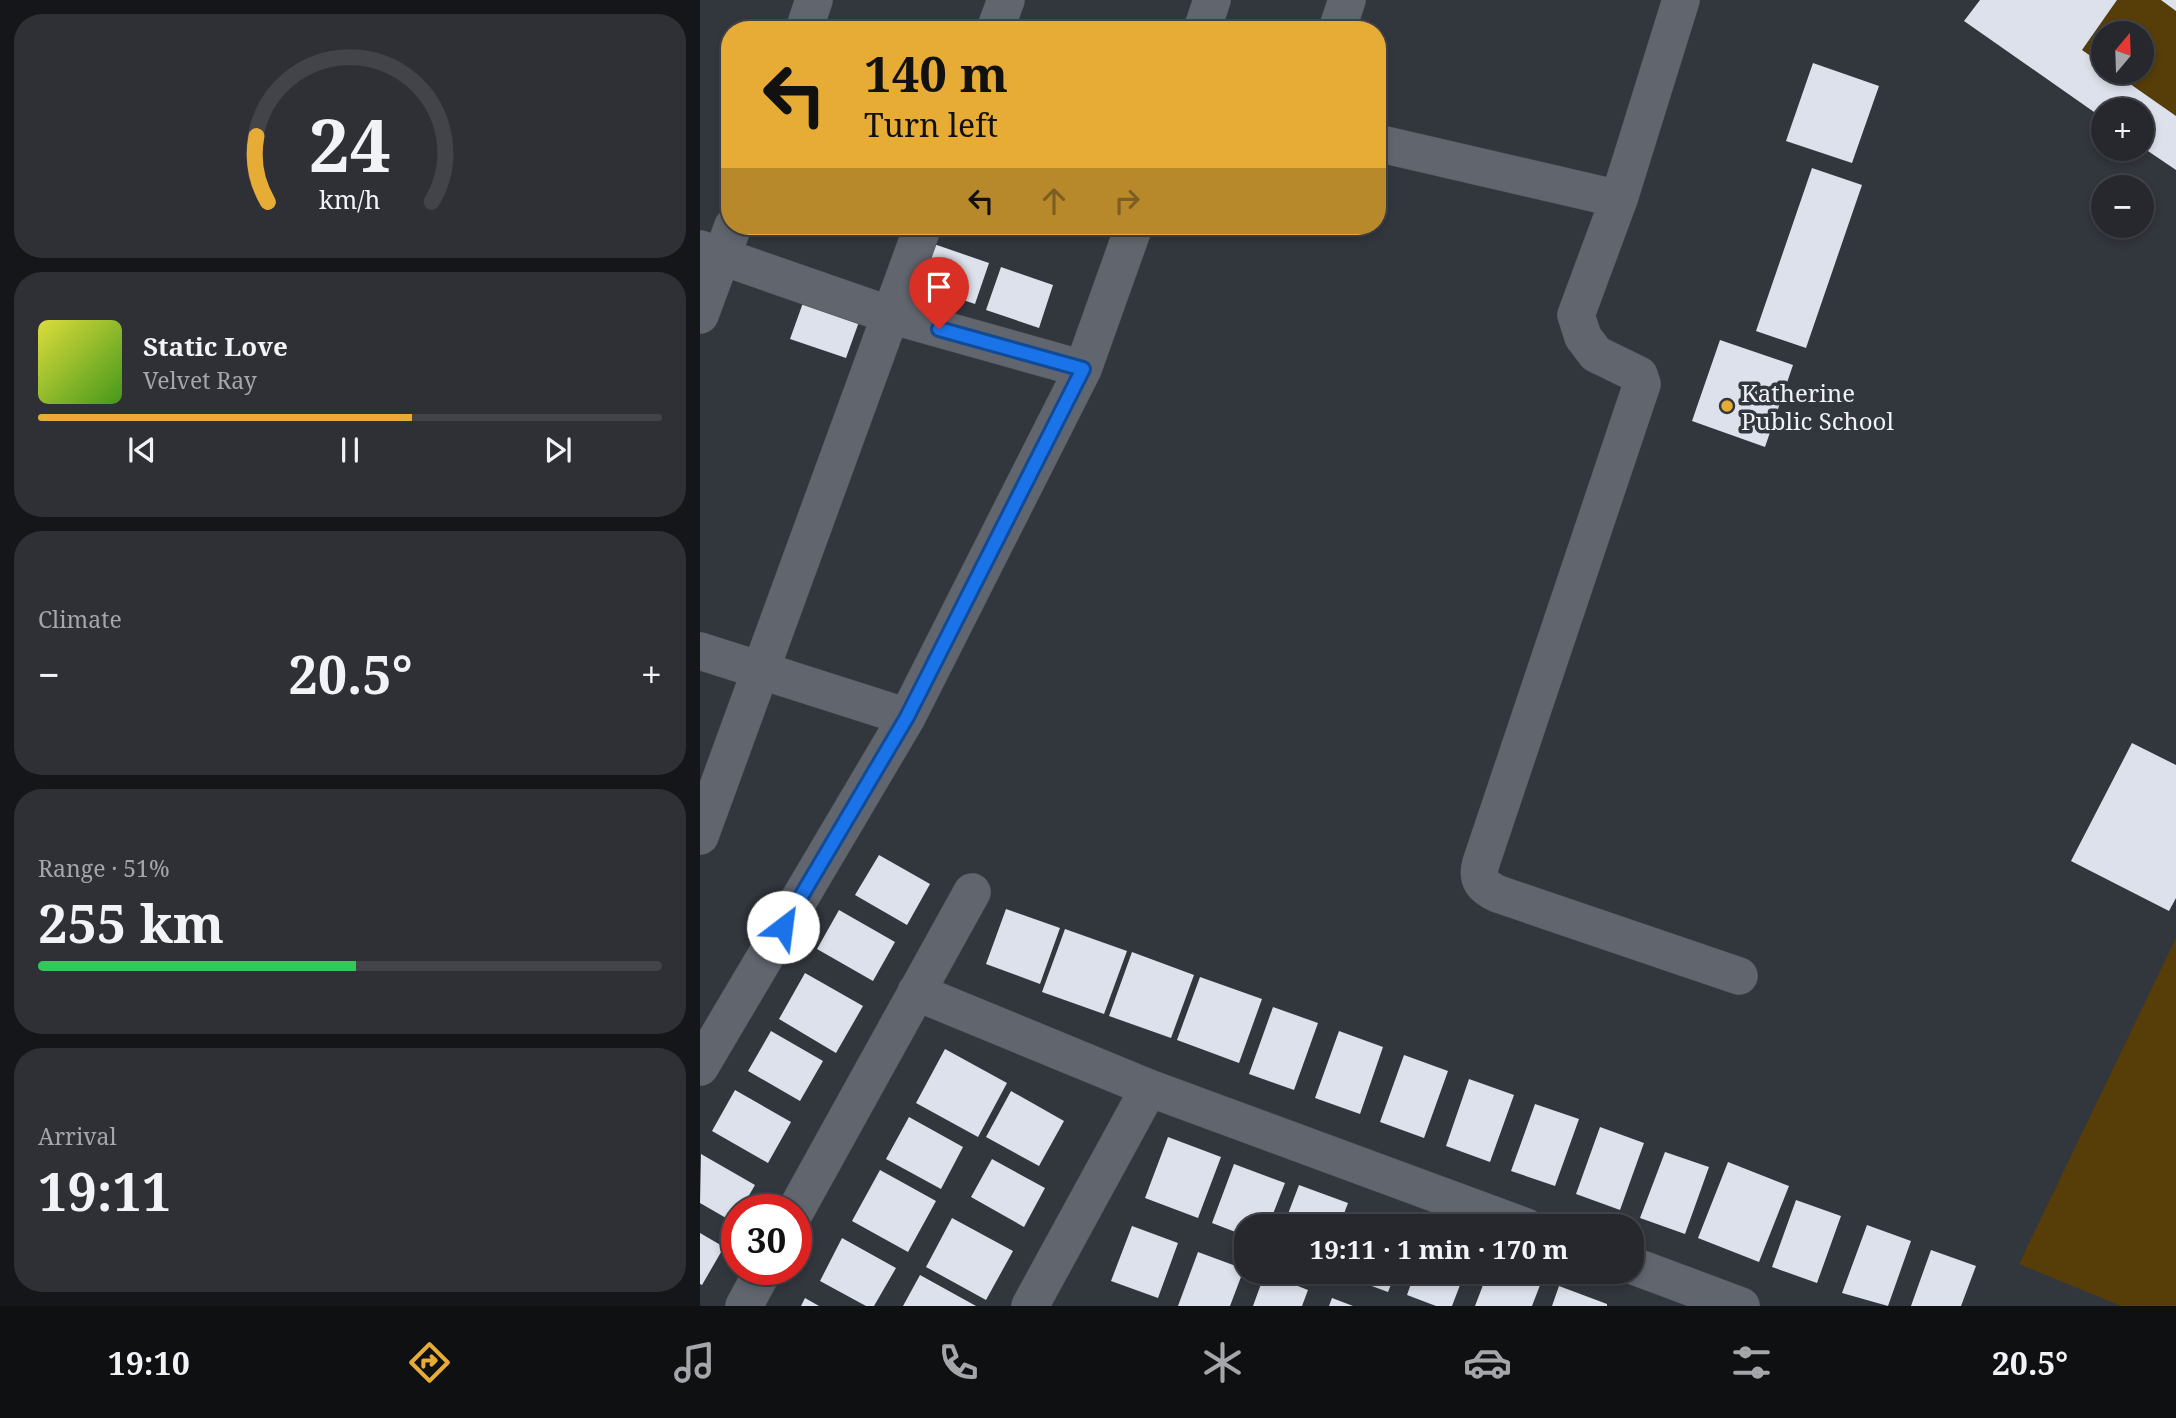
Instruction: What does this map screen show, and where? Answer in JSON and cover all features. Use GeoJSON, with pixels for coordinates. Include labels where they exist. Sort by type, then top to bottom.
{"type":"FeatureCollection","features":[{"type":"Feature","properties":{"kind":"street"},"geometry":{"type":"LineString","coordinates":[[807,21],[814,0]]}},
{"type":"Feature","properties":{"kind":"street"},"geometry":{"type":"LineString","coordinates":[[998,21],[1006,0]]}},
{"type":"Feature","properties":{"kind":"street"},"geometry":{"type":"LineString","coordinates":[[1205,21],[1212,0]]}},
{"type":"Feature","properties":{"kind":"street"},"geometry":{"type":"LineString","coordinates":[[1339,21],[1347,0]]}},
{"type":"Feature","properties":{"kind":"street"},"geometry":{"type":"LineString","coordinates":[[1681,0],[1619,199],[1576,315],[1583,337],[1596,354],[1639,375],[1642,384],[1480,863],[1479,877],[1481,883],[1498,894],[1739,975]]}},
{"type":"Feature","properties":{"kind":"street"},"geometry":{"type":"LineString","coordinates":[[1386,145],[1619,199]]}},
{"type":"Feature","properties":{"kind":"street"},"geometry":{"type":"LineString","coordinates":[[700,836],[920,235]]}},
{"type":"Feature","properties":{"kind":"street"},"geometry":{"type":"LineString","coordinates":[[700,1067],[907,717],[1083,369],[1131,235]]}},
{"type":"Feature","properties":{"kind":"street"},"geometry":{"type":"LineString","coordinates":[[700,315],[718,244],[890,315],[1083,369]]}},
{"type":"Feature","properties":{"kind":"street"},"geometry":{"type":"LineString","coordinates":[[700,651],[907,717]]}},
{"type":"Feature","properties":{"kind":"street"},"geometry":{"type":"LineString","coordinates":[[805,1194],[972,892]]}},
{"type":"Feature","properties":{"kind":"street"},"geometry":{"type":"LineString","coordinates":[[916,992],[1149,1088],[1491,1214]]}},
{"type":"Feature","properties":{"kind":"street"},"geometry":{"type":"LineString","coordinates":[[1033,1305],[1149,1088]]}},
{"type":"Feature","properties":{"kind":"street"},"geometry":{"type":"LineString","coordinates":[[1644,1270],[1741,1306]]}},
{"type":"Feature","properties":{"kind":"street"},"geometry":{"type":"LineString","coordinates":[[744,1306],[755,1285]]}},
{"type":"Feature","properties":{"kind":"shaded area"},"geometry":{"type":"Polygon","coordinates":[[[2117,0],[2161,0],[2176,11],[2176,116],[2154,98],[2130,84],[2154,84],[2154,21],[2102,21],[2117,0]]]}},
{"type":"Feature","properties":{"kind":"shaded area"},"geometry":{"type":"Polygon","coordinates":[[[2091,37],[2091,56],[2082,50],[2091,37]]]}},
{"type":"Feature","properties":{"kind":"shaded area"},"geometry":{"type":"Polygon","coordinates":[[[2176,938],[2176,1306],[2121,1306],[2019,1264],[2176,938]]]}},
{"type":"Feature","properties":{"kind":"building"},"geometry":{"type":"Polygon","coordinates":[[[1980,0],[2117,0],[2102,21],[2091,21],[2091,37],[2082,50],[2091,56],[2091,84],[2130,84],[2150,98],[2091,98],[2091,110],[1964,21],[1980,0]]]}},
{"type":"Feature","properties":{"kind":"building"},"geometry":{"type":"Polygon","coordinates":[[[2161,0],[2176,0],[2176,11],[2161,0]]]}},
{"type":"Feature","properties":{"kind":"building"},"geometry":{"type":"Polygon","coordinates":[[[1813,63],[1879,86],[1852,163],[1786,141],[1813,63]]]}},
{"type":"Feature","properties":{"kind":"building"},"geometry":{"type":"Polygon","coordinates":[[[2154,101],[2176,116],[2176,170],[2154,155],[2154,101]]]}},
{"type":"Feature","properties":{"kind":"building"},"geometry":{"type":"Polygon","coordinates":[[[1812,168],[1862,185],[1806,348],[1756,331],[1812,168]]]}},
{"type":"Feature","properties":{"kind":"building"},"geometry":{"type":"Polygon","coordinates":[[[931,243],[989,263],[975,304],[916,284],[931,243]]]}},
{"type":"Feature","properties":{"kind":"building"},"geometry":{"type":"Polygon","coordinates":[[[1001,267],[1053,285],[1039,328],[986,310],[1001,267]]]}},
{"type":"Feature","properties":{"kind":"building"},"geometry":{"type":"Polygon","coordinates":[[[804,300],[860,319],[846,358],[790,339],[804,300]]]}},
{"type":"Feature","properties":{"kind":"building"},"geometry":{"type":"Polygon","coordinates":[[[1720,340],[1793,365],[1765,447],[1692,421],[1720,340]]]}},
{"type":"Feature","properties":{"kind":"building"},"geometry":{"type":"Polygon","coordinates":[[[2132,743],[2176,765],[2176,898],[2169,911],[2071,861],[2132,743]]]}},
{"type":"Feature","properties":{"kind":"building"},"geometry":{"type":"Polygon","coordinates":[[[879,855],[930,884],[907,925],[855,895],[879,855]]]}},
{"type":"Feature","properties":{"kind":"building"},"geometry":{"type":"Polygon","coordinates":[[[1006,909],[1060,928],[1040,984],[986,964],[1006,909]]]}},
{"type":"Feature","properties":{"kind":"building"},"geometry":{"type":"Polygon","coordinates":[[[839,910],[895,942],[873,981],[817,949],[839,910]]]}},
{"type":"Feature","properties":{"kind":"building"},"geometry":{"type":"Polygon","coordinates":[[[1065,929],[1127,951],[1104,1014],[1042,992],[1065,929]]]}},
{"type":"Feature","properties":{"kind":"building"},"geometry":{"type":"Polygon","coordinates":[[[1132,952],[1194,975],[1171,1038],[1109,1016],[1132,952]]]}},
{"type":"Feature","properties":{"kind":"building"},"geometry":{"type":"Polygon","coordinates":[[[805,973],[863,1006],[836,1053],[779,1019],[805,973]]]}},
{"type":"Feature","properties":{"kind":"building"},"geometry":{"type":"Polygon","coordinates":[[[1200,977],[1262,999],[1239,1063],[1177,1040],[1200,977]]]}},
{"type":"Feature","properties":{"kind":"building"},"geometry":{"type":"Polygon","coordinates":[[[1273,1007],[1318,1023],[1294,1090],[1249,1074],[1273,1007]]]}},
{"type":"Feature","properties":{"kind":"building"},"geometry":{"type":"Polygon","coordinates":[[[771,1031],[823,1061],[800,1101],[748,1071],[771,1031]]]}},
{"type":"Feature","properties":{"kind":"building"},"geometry":{"type":"Polygon","coordinates":[[[1339,1031],[1383,1047],[1360,1114],[1315,1098],[1339,1031]]]}},
{"type":"Feature","properties":{"kind":"building"},"geometry":{"type":"Polygon","coordinates":[[[945,1049],[1007,1083],[978,1137],[916,1103],[945,1049]]]}},
{"type":"Feature","properties":{"kind":"building"},"geometry":{"type":"Polygon","coordinates":[[[1404,1055],[1448,1071],[1424,1138],[1380,1122],[1404,1055]]]}},
{"type":"Feature","properties":{"kind":"building"},"geometry":{"type":"Polygon","coordinates":[[[1469,1079],[1514,1095],[1490,1162],[1446,1146],[1469,1079]]]}},
{"type":"Feature","properties":{"kind":"building"},"geometry":{"type":"Polygon","coordinates":[[[735,1090],[791,1122],[768,1163],[712,1131],[735,1090]]]}},
{"type":"Feature","properties":{"kind":"building"},"geometry":{"type":"Polygon","coordinates":[[[1011,1091],[1064,1121],[1039,1166],[986,1137],[1011,1091]]]}},
{"type":"Feature","properties":{"kind":"building"},"geometry":{"type":"Polygon","coordinates":[[[1535,1104],[1579,1119],[1555,1186],[1511,1171],[1535,1104]]]}},
{"type":"Feature","properties":{"kind":"building"},"geometry":{"type":"Polygon","coordinates":[[[909,1117],[963,1147],[941,1189],[886,1159],[909,1117]]]}},
{"type":"Feature","properties":{"kind":"building"},"geometry":{"type":"Polygon","coordinates":[[[1600,1127],[1644,1143],[1620,1210],[1576,1194],[1600,1127]]]}},
{"type":"Feature","properties":{"kind":"building"},"geometry":{"type":"Polygon","coordinates":[[[1168,1137],[1221,1157],[1198,1218],[1145,1198],[1168,1137]]]}},
{"type":"Feature","properties":{"kind":"building"},"geometry":{"type":"Polygon","coordinates":[[[1665,1152],[1709,1167],[1685,1234],[1644,1219],[1644,1214],[1642,1214],[1665,1152]]]}},
{"type":"Feature","properties":{"kind":"building"},"geometry":{"type":"Polygon","coordinates":[[[701,1154],[755,1185],[750,1194],[721,1194],[721,1215],[700,1203],[701,1154]]]}},
{"type":"Feature","properties":{"kind":"building"},"geometry":{"type":"Polygon","coordinates":[[[992,1159],[1045,1188],[1024,1227],[971,1197],[992,1159]]]}},
{"type":"Feature","properties":{"kind":"building"},"geometry":{"type":"Polygon","coordinates":[[[1728,1162],[1789,1186],[1759,1262],[1698,1238],[1728,1162]]]}},
{"type":"Feature","properties":{"kind":"building"},"geometry":{"type":"Polygon","coordinates":[[[1234,1164],[1285,1183],[1273,1214],[1234,1214],[1234,1231],[1212,1223],[1234,1164]]]}},
{"type":"Feature","properties":{"kind":"building"},"geometry":{"type":"Polygon","coordinates":[[[880,1170],[936,1201],[908,1252],[852,1221],[880,1170]]]}},
{"type":"Feature","properties":{"kind":"building"},"geometry":{"type":"Polygon","coordinates":[[[1299,1185],[1348,1203],[1344,1214],[1288,1214],[1299,1185]]]}},
{"type":"Feature","properties":{"kind":"building"},"geometry":{"type":"Polygon","coordinates":[[[1796,1200],[1841,1216],[1817,1283],[1772,1267],[1796,1200]]]}},
{"type":"Feature","properties":{"kind":"building"},"geometry":{"type":"Polygon","coordinates":[[[952,1218],[1013,1251],[986,1300],[926,1267],[952,1218]]]}},
{"type":"Feature","properties":{"kind":"building"},"geometry":{"type":"Polygon","coordinates":[[[1867,1225],[1911,1241],[1888,1306],[1842,1293],[1867,1225]]]}},
{"type":"Feature","properties":{"kind":"building"},"geometry":{"type":"Polygon","coordinates":[[[1132,1226],[1178,1243],[1158,1298],[1111,1281],[1132,1226]]]}},
{"type":"Feature","properties":{"kind":"building"},"geometry":{"type":"Polygon","coordinates":[[[700,1233],[721,1245],[721,1252],[702,1285],[700,1233]]]}},
{"type":"Feature","properties":{"kind":"building"},"geometry":{"type":"Polygon","coordinates":[[[842,1238],[896,1268],[874,1306],[866,1306],[820,1281],[842,1238]]]}},
{"type":"Feature","properties":{"kind":"building"},"geometry":{"type":"Polygon","coordinates":[[[1931,1250],[1976,1266],[1961,1306],[1911,1306],[1931,1250]]]}},
{"type":"Feature","properties":{"kind":"building"},"geometry":{"type":"Polygon","coordinates":[[[1198,1252],[1234,1265],[1234,1284],[1238,1284],[1230,1306],[1178,1306],[1198,1252]]]}},
{"type":"Feature","properties":{"kind":"building"},"geometry":{"type":"Polygon","coordinates":[[[920,1275],[976,1306],[903,1306],[920,1275]]]}},
{"type":"Feature","properties":{"kind":"building"},"geometry":{"type":"Polygon","coordinates":[[[1261,1284],[1293,1284],[1308,1290],[1302,1306],[1253,1306],[1261,1284]]]}},
{"type":"Feature","properties":{"kind":"building"},"geometry":{"type":"Polygon","coordinates":[[[1366,1284],[1391,1284],[1388,1292],[1366,1284]]]}},
{"type":"Feature","properties":{"kind":"building"},"geometry":{"type":"Polygon","coordinates":[[[1411,1284],[1460,1284],[1452,1306],[1436,1306],[1407,1295],[1411,1284]]]}},
{"type":"Feature","properties":{"kind":"building"},"geometry":{"type":"Polygon","coordinates":[[[1483,1284],[1540,1284],[1532,1306],[1475,1306],[1483,1284]]]}},
{"type":"Feature","properties":{"kind":"building"},"geometry":{"type":"Polygon","coordinates":[[[1559,1286],[1607,1304],[1607,1306],[1552,1306],[1559,1286]]]}},
{"type":"Feature","properties":{"kind":"building"},"geometry":{"type":"Polygon","coordinates":[[[805,1298],[819,1306],[801,1306],[805,1298]]]}},
{"type":"Feature","properties":{"kind":"building"},"geometry":{"type":"Polygon","coordinates":[[[1332,1298],[1353,1306],[1329,1306],[1332,1298]]]}},
{"type":"Feature","properties":{"kind":"place","name":"Katherine Public School"},"geometry":{"type":"Point","coordinates":[1727,406]}},
{"type":"Feature","properties":{"kind":"route"},"geometry":{"type":"LineString","coordinates":[[783,927],[907,717],[1083,369],[939,329]]}}]}
